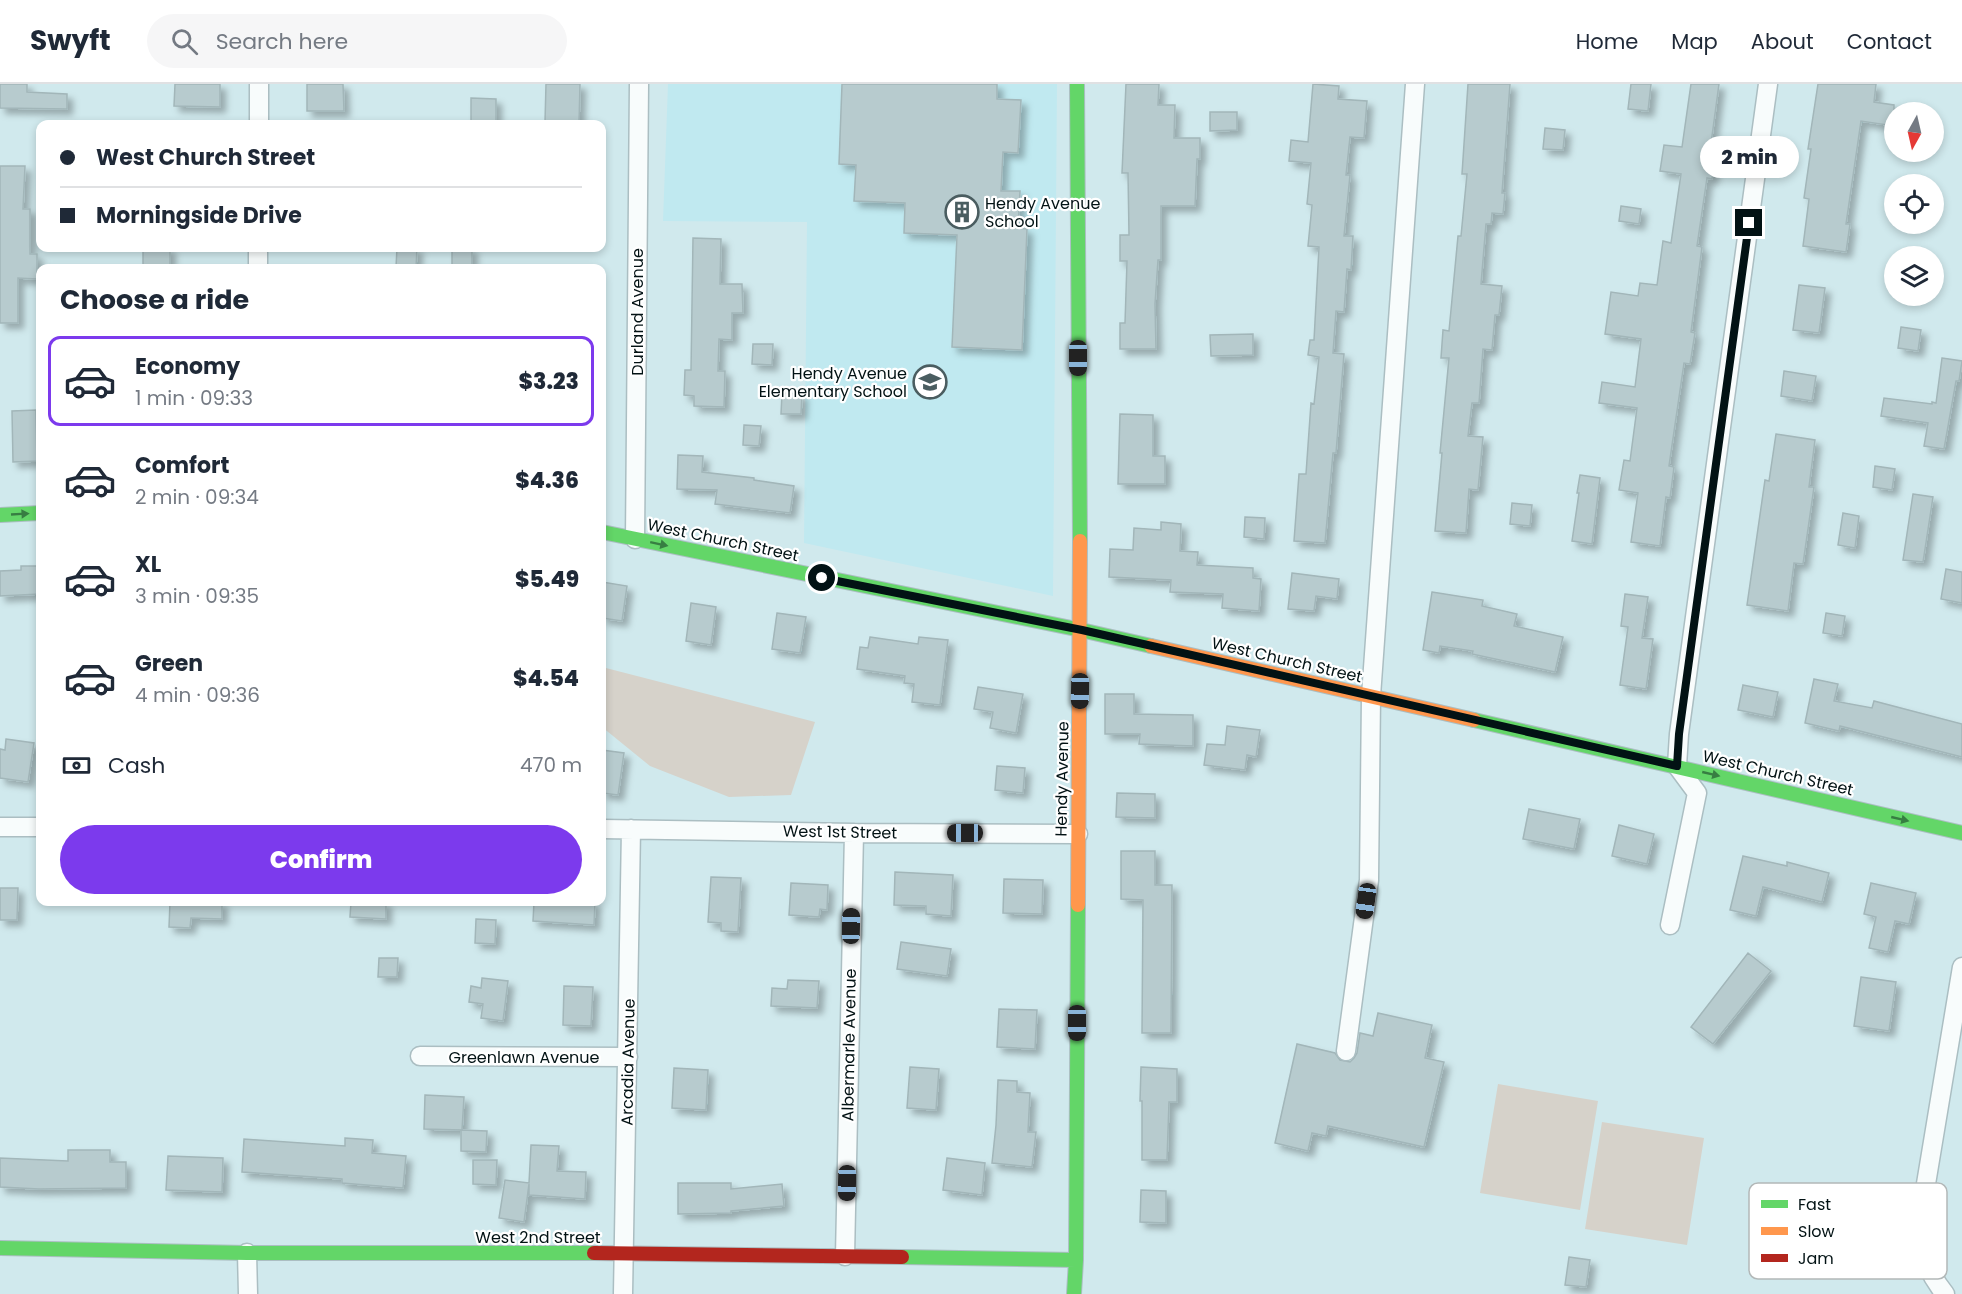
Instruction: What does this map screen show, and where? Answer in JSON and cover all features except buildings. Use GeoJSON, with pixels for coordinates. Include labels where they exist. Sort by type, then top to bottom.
{"type":"FeatureCollection","features":[{"type":"Feature","properties":{"kind":"street"},"geometry":{"type":"LineString","coordinates":[[259,84],[259,120]]}},
{"type":"Feature","properties":{"kind":"street","name":"Durland Avenue"},"geometry":{"type":"LineString","coordinates":[[635,539],[639,84]]}},
{"type":"Feature","properties":{"kind":"street","name":"Hendy Avenue"},"geometry":{"type":"LineString","coordinates":[[1074,1294],[1082,630],[1077,84]]}},
{"type":"Feature","properties":{"kind":"street"},"geometry":{"type":"LineString","coordinates":[[1346,1051],[1369,880],[1371,696],[1415,84]]}},
{"type":"Feature","properties":{"kind":"street"},"geometry":{"type":"LineString","coordinates":[[1670,925],[1697,793],[1677,766],[1679,734],[1768,84]]}},
{"type":"Feature","properties":{"kind":"street"},"geometry":{"type":"LineString","coordinates":[[0,515],[36,513]]}},
{"type":"Feature","properties":{"kind":"street","name":"West Church Street"},"geometry":{"type":"LineString","coordinates":[[606,532],[1082,630],[1962,833]]}},
{"type":"Feature","properties":{"kind":"street"},"geometry":{"type":"LineString","coordinates":[[0,827],[36,828]]}},
{"type":"Feature","properties":{"kind":"street","name":"West 1st Street"},"geometry":{"type":"LineString","coordinates":[[606,829],[1078,834]]}},
{"type":"Feature","properties":{"kind":"street","name":"Arcadia Avenue"},"geometry":{"type":"LineString","coordinates":[[623,1294],[631,829]]}},
{"type":"Feature","properties":{"kind":"street","name":"Albermarle Avenue"},"geometry":{"type":"LineString","coordinates":[[845,1256],[854,833]]}},
{"type":"Feature","properties":{"kind":"street"},"geometry":{"type":"LineString","coordinates":[[1926,1183],[1962,966]]}},
{"type":"Feature","properties":{"kind":"street","name":"Greenlawn Avenue"},"geometry":{"type":"LineString","coordinates":[[420,1056],[628,1057]]}},
{"type":"Feature","properties":{"kind":"street","name":"West 2nd Street"},"geometry":{"type":"LineString","coordinates":[[0,1248],[248,1253],[624,1253],[1076,1260]]}},
{"type":"Feature","properties":{"kind":"street"},"geometry":{"type":"LineString","coordinates":[[248,1253],[248,1294]]}},
{"type":"Feature","properties":{"kind":"street"},"geometry":{"type":"LineString","coordinates":[[1935,1279],[1945,1294]]}},
{"type":"Feature","properties":{"kind":"shaded area","name":"Hendy Avenue Elementary School"},"geometry":{"type":"Polygon","coordinates":[[[668,84],[1057,84],[1053,596],[804,543],[807,222],[663,221],[668,84]]]}},
{"type":"Feature","properties":{"kind":"shaded area"},"geometry":{"type":"Polygon","coordinates":[[[606,668],[815,722],[791,795],[729,797],[650,766],[606,730],[606,668]]]}},
{"type":"Feature","properties":{"kind":"shaded area"},"geometry":{"type":"Polygon","coordinates":[[[1498,1084],[1598,1101],[1580,1210],[1480,1193],[1498,1084]]]}},
{"type":"Feature","properties":{"kind":"shaded area"},"geometry":{"type":"Polygon","coordinates":[[[1602,1122],[1704,1138],[1687,1245],[1585,1229],[1602,1122]]]}},
{"type":"Feature","properties":{"kind":"traffic: fast"},"geometry":{"type":"LineString","coordinates":[[1077,84],[1080,541]]}},
{"type":"Feature","properties":{"kind":"traffic: fast"},"geometry":{"type":"LineString","coordinates":[[0,515],[36,513]]}},
{"type":"Feature","properties":{"kind":"traffic: fast"},"geometry":{"type":"LineString","coordinates":[[606,533],[1151,646]]}},
{"type":"Feature","properties":{"kind":"traffic: fast"},"geometry":{"type":"LineString","coordinates":[[1474,720],[1962,833]]}},
{"type":"Feature","properties":{"kind":"traffic: fast"},"geometry":{"type":"LineString","coordinates":[[1074,1294],[1078,905]]}},
{"type":"Feature","properties":{"kind":"traffic: fast"},"geometry":{"type":"LineString","coordinates":[[0,1248],[247,1253],[594,1253]]}},
{"type":"Feature","properties":{"kind":"traffic: fast"},"geometry":{"type":"LineString","coordinates":[[902,1257],[1076,1260]]}},
{"type":"Feature","properties":{"kind":"traffic: slow"},"geometry":{"type":"LineString","coordinates":[[1078,905],[1080,541]]}},
{"type":"Feature","properties":{"kind":"traffic: slow"},"geometry":{"type":"LineString","coordinates":[[1151,646],[1474,720]]}},
{"type":"Feature","properties":{"kind":"traffic: jam"},"geometry":{"type":"LineString","coordinates":[[594,1253],[902,1257]]}},
{"type":"Feature","properties":{"kind":"place","name":"Hendy Avenue School"},"geometry":{"type":"Point","coordinates":[962,212]}},
{"type":"Feature","properties":{"kind":"place","name":"Hendy Avenue Elementary School"},"geometry":{"type":"Point","coordinates":[930,382]}},
{"type":"Feature","properties":{"kind":"route"},"geometry":{"type":"LineString","coordinates":[[822,578],[1082,630],[1677,766],[1679,734],[1749,223]]}}]}
